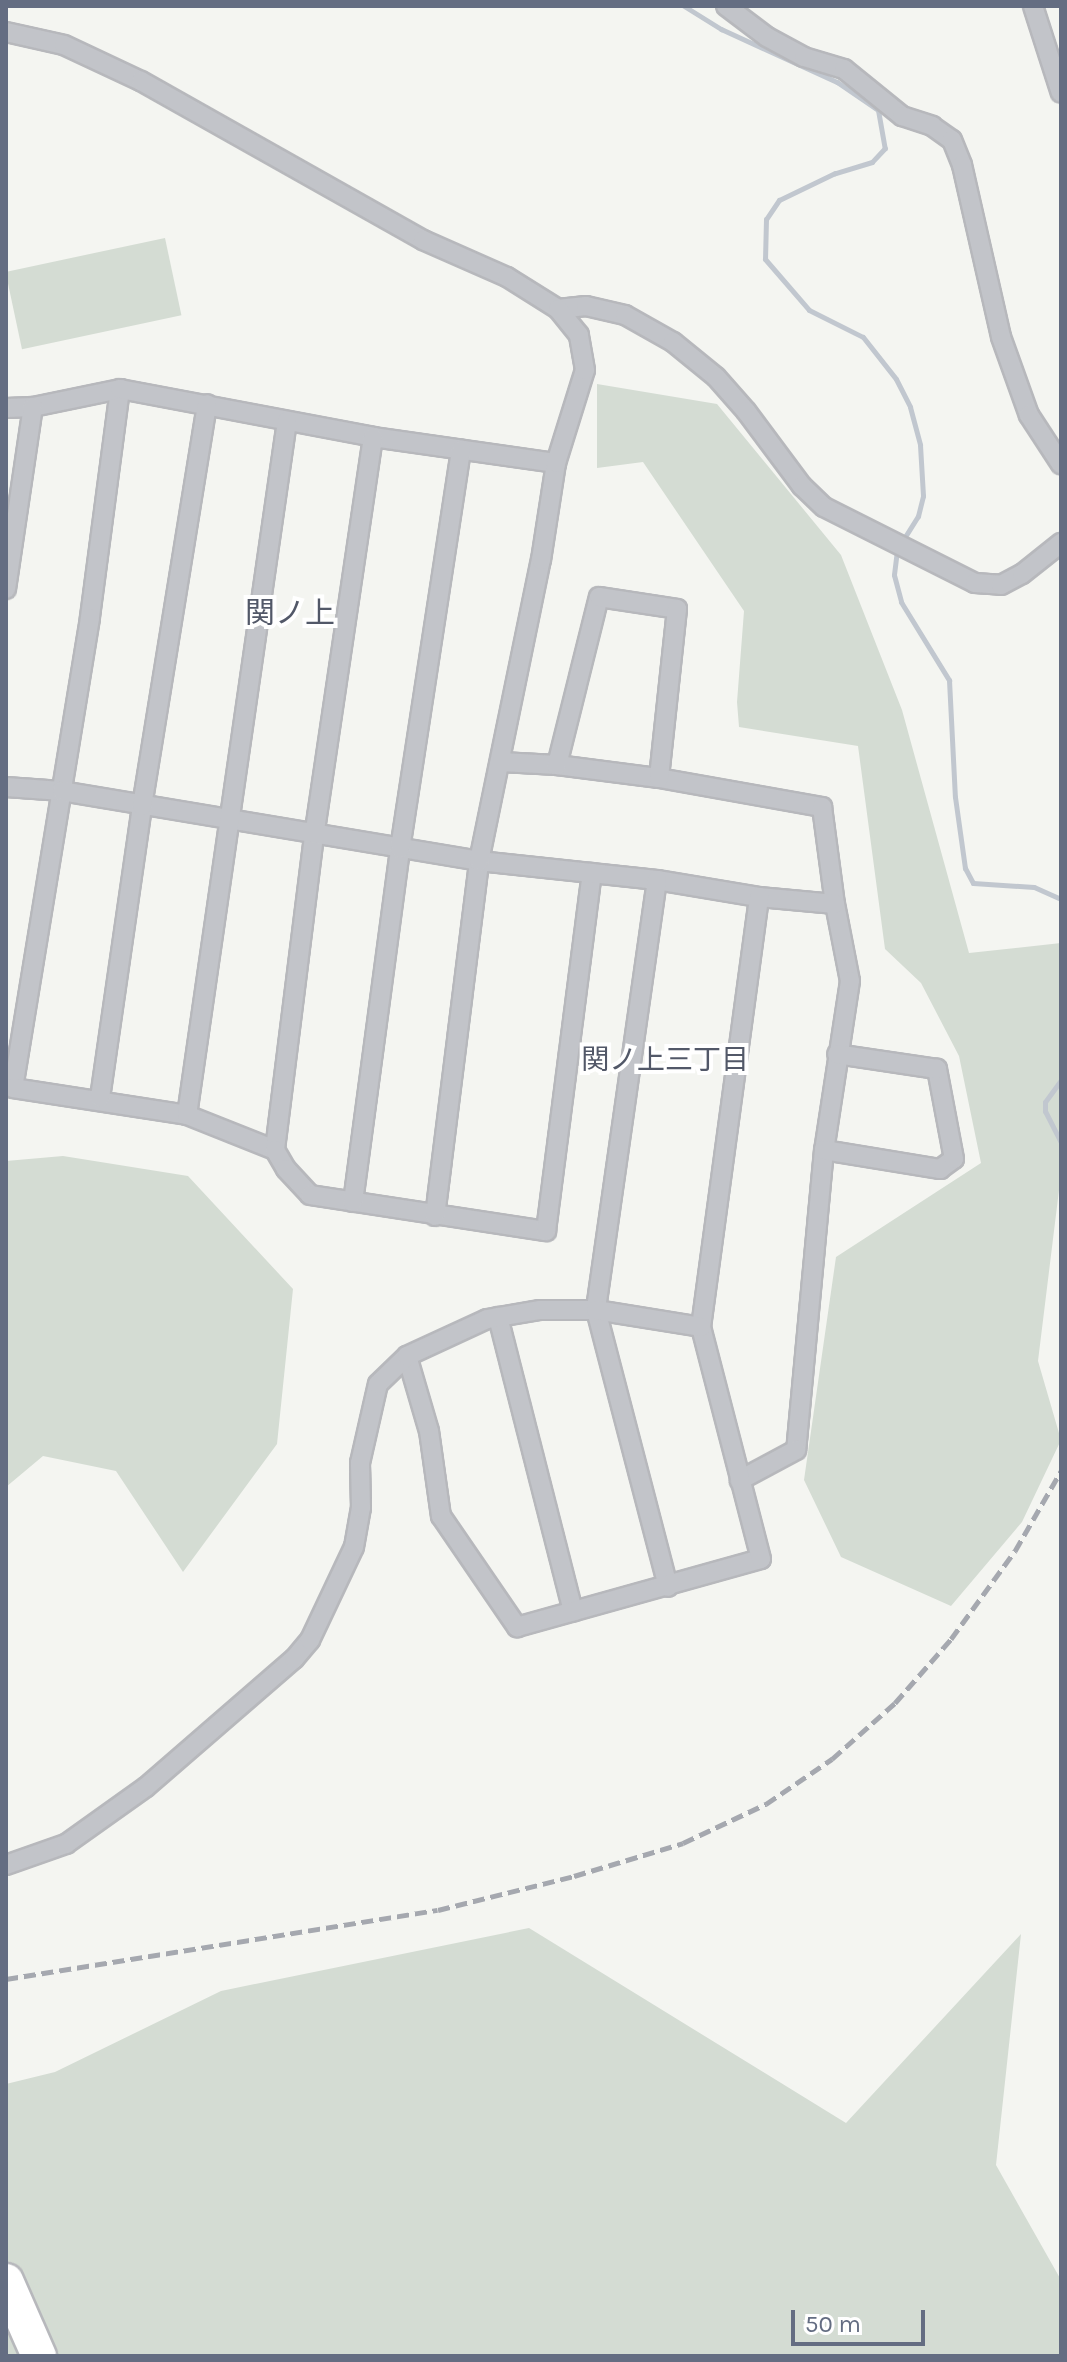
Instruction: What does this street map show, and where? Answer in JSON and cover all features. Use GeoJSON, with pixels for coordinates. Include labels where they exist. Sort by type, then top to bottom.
{"type":"FeatureCollection","features":[{"type":"Feature","properties":{"kind":"highway"},"geometry":{"type":"LineString","coordinates":[[6,2281],[39,2356]]}},
{"type":"Feature","properties":{"kind":"street"},"geometry":{"type":"LineString","coordinates":[[726,6],[767,37],[804,57],[844,69],[902,116],[932,126],[952,140],[962,165],[1001,337],[1029,415],[1061,464]]}},
{"type":"Feature","properties":{"kind":"street"},"geometry":{"type":"LineString","coordinates":[[1033,6],[1061,93]]}},
{"type":"Feature","properties":{"kind":"street"},"geometry":{"type":"LineString","coordinates":[[6,32],[64,45],[141,81],[423,240],[507,277],[558,309],[579,335],[585,370],[556,463],[501,762],[479,861],[435,1216]]}},
{"type":"Feature","properties":{"kind":"street"},"geometry":{"type":"LineString","coordinates":[[558,309],[586,306],[625,315],[673,342],[716,377],[746,411],[802,486],[824,507],[975,583],[1001,585],[1022,574],[1061,543]]}},
{"type":"Feature","properties":{"kind":"street"},"geometry":{"type":"LineString","coordinates":[[6,408],[33,407],[120,389],[373,437],[556,463]]}},
{"type":"Feature","properties":{"kind":"street"},"geometry":{"type":"LineString","coordinates":[[120,389],[62,791],[10,1093],[100,1098],[187,1115],[275,1150]]}},
{"type":"Feature","properties":{"kind":"street"},"geometry":{"type":"LineString","coordinates":[[100,1098],[142,806],[207,404]]}},
{"type":"Feature","properties":{"kind":"street"},"geometry":{"type":"LineString","coordinates":[[6,589],[33,407]]}},
{"type":"Feature","properties":{"kind":"street"},"geometry":{"type":"LineString","coordinates":[[187,1115],[287,421]]}},
{"type":"Feature","properties":{"kind":"street"},"geometry":{"type":"LineString","coordinates":[[373,437],[314,836],[275,1150],[286,1169],[310,1195],[546,1231],[592,873]]}},
{"type":"Feature","properties":{"kind":"street"},"geometry":{"type":"LineString","coordinates":[[353,1202],[400,849],[461,450]]}},
{"type":"Feature","properties":{"kind":"street"},"geometry":{"type":"LineString","coordinates":[[557,765],[599,597],[677,609],[665,692],[659,778]]}},
{"type":"Feature","properties":{"kind":"street"},"geometry":{"type":"LineString","coordinates":[[501,762],[557,765],[659,778],[822,807],[835,904],[850,981],[824,1150],[796,1450],[740,1480]]}},
{"type":"Feature","properties":{"kind":"street"},"geometry":{"type":"LineString","coordinates":[[6,787],[62,791],[314,836],[479,861],[657,880],[759,897],[835,904]]}},
{"type":"Feature","properties":{"kind":"street"},"geometry":{"type":"LineString","coordinates":[[657,880],[596,1310],[668,1587]]}},
{"type":"Feature","properties":{"kind":"street"},"geometry":{"type":"LineString","coordinates":[[407,1356],[429,1431],[441,1516],[517,1627],[761,1559],[701,1327],[759,897]]}},
{"type":"Feature","properties":{"kind":"street"},"geometry":{"type":"LineString","coordinates":[[824,1150],[940,1169],[954,1159],[937,1069],[837,1054]]}},
{"type":"Feature","properties":{"kind":"street"},"geometry":{"type":"LineString","coordinates":[[6,1865],[66,1844],[146,1787],[294,1659],[310,1640],[354,1547],[361,1508],[360,1463],[378,1384],[407,1356],[498,1317],[540,1310],[596,1310],[701,1327]]}},
{"type":"Feature","properties":{"kind":"street"},"geometry":{"type":"LineString","coordinates":[[498,1317],[573,1612]]}},
{"type":"Feature","properties":{"kind":"shaded area"},"geometry":{"type":"Polygon","coordinates":[[[165,238],[181,315],[22,349],[6,272],[165,238]]]}},
{"type":"Feature","properties":{"kind":"shaded area"},"geometry":{"type":"Polygon","coordinates":[[[597,384],[717,404],[841,555],[902,710],[969,953],[1061,943],[1061,1174],[1038,1361],[1061,1440],[1022,1522],[951,1606],[841,1557],[804,1480],[836,1257],[981,1163],[959,1056],[921,983],[885,949],[858,746],[739,727],[737,702],[744,611],[643,462],[597,468],[597,384]]]}},
{"type":"Feature","properties":{"kind":"shaded area"},"geometry":{"type":"Polygon","coordinates":[[[63,1156],[188,1176],[293,1289],[277,1444],[183,1572],[116,1471],[43,1456],[6,1487],[6,1161],[63,1156]]]}},
{"type":"Feature","properties":{"kind":"shaded area"},"geometry":{"type":"Polygon","coordinates":[[[529,1928],[846,2123],[1021,1934],[996,2165],[1061,2280],[1061,2356],[6,2356],[6,2084],[55,2072],[221,1991],[529,1928]]]}},
{"type":"Feature","properties":{"kind":"waterway"},"geometry":{"type":"LineString","coordinates":[[684,6],[721,29],[837,82],[878,110],[885,148],[872,162],[835,173],[779,200],[766,219],[765,259],[809,310],[863,337],[896,379],[910,407],[920,445],[923,496],[918,516],[897,550],[894,575],[901,602],[949,680],[955,797],[965,868],[973,883],[1034,887],[1061,899]]}},
{"type":"Feature","properties":{"kind":"waterway"},"geometry":{"type":"LineString","coordinates":[[1061,1080],[1045,1102],[1045,1111],[1061,1143]]}},
{"type":"Feature","properties":{"kind":"railway"},"geometry":{"type":"LineString","coordinates":[[6,1979],[438,1910],[574,1876],[683,1843],[766,1804],[832,1759],[895,1703],[951,1639],[1015,1551],[1061,1471]]}},
{"type":"Feature","properties":{"kind":"district","name":"関ノ上"},"geometry":{"type":"Point","coordinates":[290,613]}},
{"type":"Feature","properties":{"kind":"district","name":"関ノ上三丁目"},"geometry":{"type":"Point","coordinates":[665,1060]}}]}
